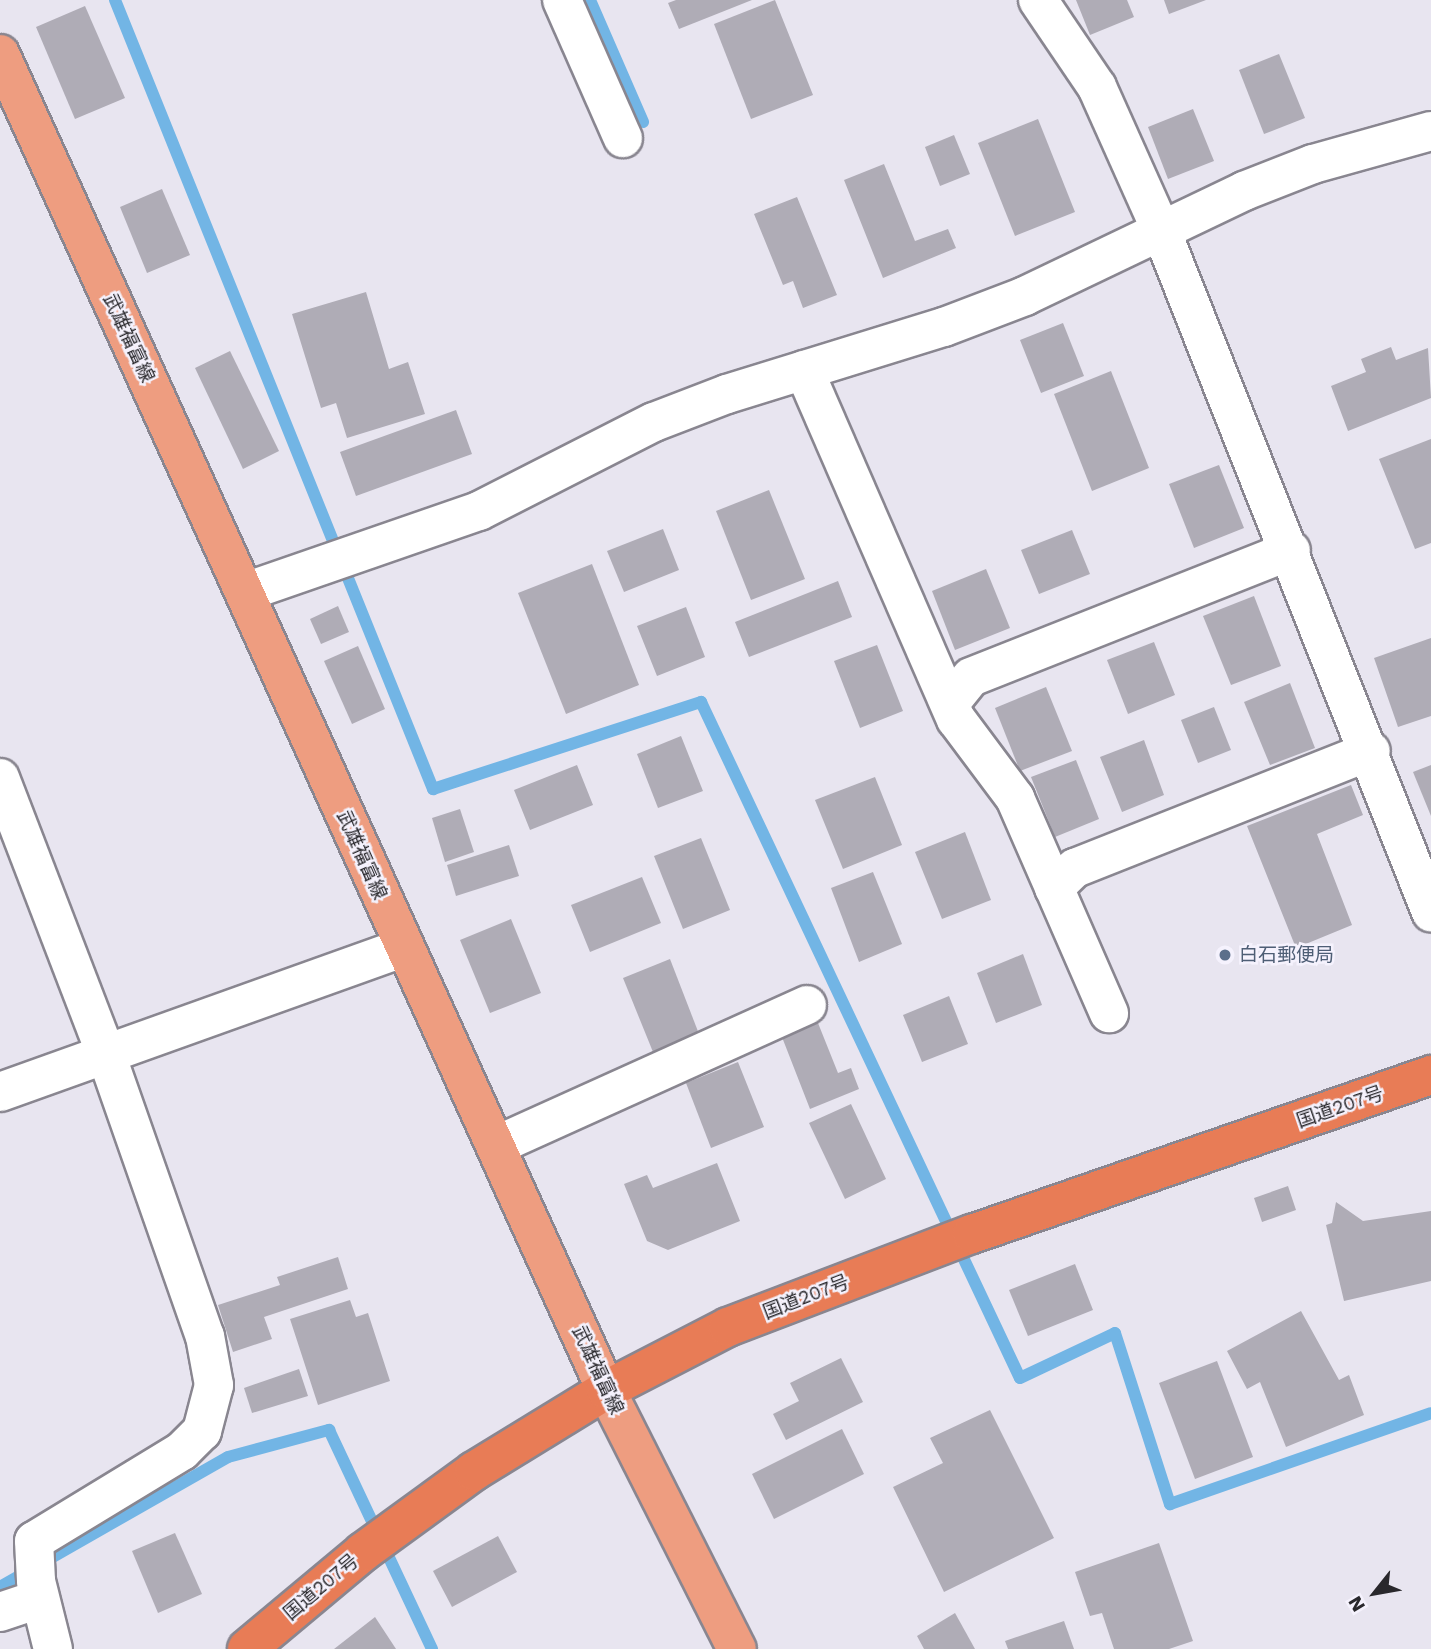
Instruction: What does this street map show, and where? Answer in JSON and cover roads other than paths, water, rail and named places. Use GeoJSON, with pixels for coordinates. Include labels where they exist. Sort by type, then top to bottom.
{"type":"FeatureCollection","features":[{"type":"Feature","properties":{"kind":"highway","name":"国道207号"},"geometry":{"type":"LineString","coordinates":[[247,1649],[397,1526],[606,1390],[728,1327],[972,1234],[1431,1075]]}},
{"type":"Feature","properties":{"kind":"main road","name":"武雄福富線"},"geometry":{"type":"LineString","coordinates":[[0,54],[246,592],[403,948],[496,1145],[606,1390],[737,1649]]}},
{"type":"Feature","properties":{"kind":"street"},"geometry":{"type":"LineString","coordinates":[[562,0],[623,138]]}},
{"type":"Feature","properties":{"kind":"street"},"geometry":{"type":"LineString","coordinates":[[1038,0],[1097,87],[1161,230],[1371,751],[1431,912]]}},
{"type":"Feature","properties":{"kind":"street"},"geometry":{"type":"LineString","coordinates":[[246,592],[479,510],[654,422],[990,310],[1161,230],[1313,164],[1431,131]]}},
{"type":"Feature","properties":{"kind":"street"},"geometry":{"type":"LineString","coordinates":[[804,370],[950,702],[1015,798],[1109,1013]]}},
{"type":"Feature","properties":{"kind":"street"},"geometry":{"type":"LineString","coordinates":[[950,702],[971,677],[1291,550]]}},
{"type":"Feature","properties":{"kind":"street"},"geometry":{"type":"LineString","coordinates":[[1054,888],[1075,868],[1371,751]]}},
{"type":"Feature","properties":{"kind":"street"},"geometry":{"type":"LineString","coordinates":[[0,778],[106,1054],[205,1336],[214,1385],[202,1431],[182,1451],[44,1531],[36,1577],[53,1649]]}},
{"type":"Feature","properties":{"kind":"street"},"geometry":{"type":"LineString","coordinates":[[0,1093],[403,948]]}},
{"type":"Feature","properties":{"kind":"street"},"geometry":{"type":"LineString","coordinates":[[496,1145],[807,1004]]}},
{"type":"Feature","properties":{"kind":"street"},"geometry":{"type":"LineString","coordinates":[[0,1612],[36,1577]]}},
{"type":"Feature","properties":{"kind":"waterway"},"geometry":{"type":"LineString","coordinates":[[115,0],[433,789],[701,702],[1020,1378],[1115,1333],[1170,1504],[1431,1413]]}},
{"type":"Feature","properties":{"kind":"waterway"},"geometry":{"type":"LineString","coordinates":[[590,0],[643,122]]}},
{"type":"Feature","properties":{"kind":"waterway"},"geometry":{"type":"LineString","coordinates":[[0,1587],[228,1457],[329,1430],[432,1649]]}},
{"type":"Feature","properties":{"kind":"place","name":"白石郵便局"},"geometry":{"type":"Point","coordinates":[1225,955]}}]}
